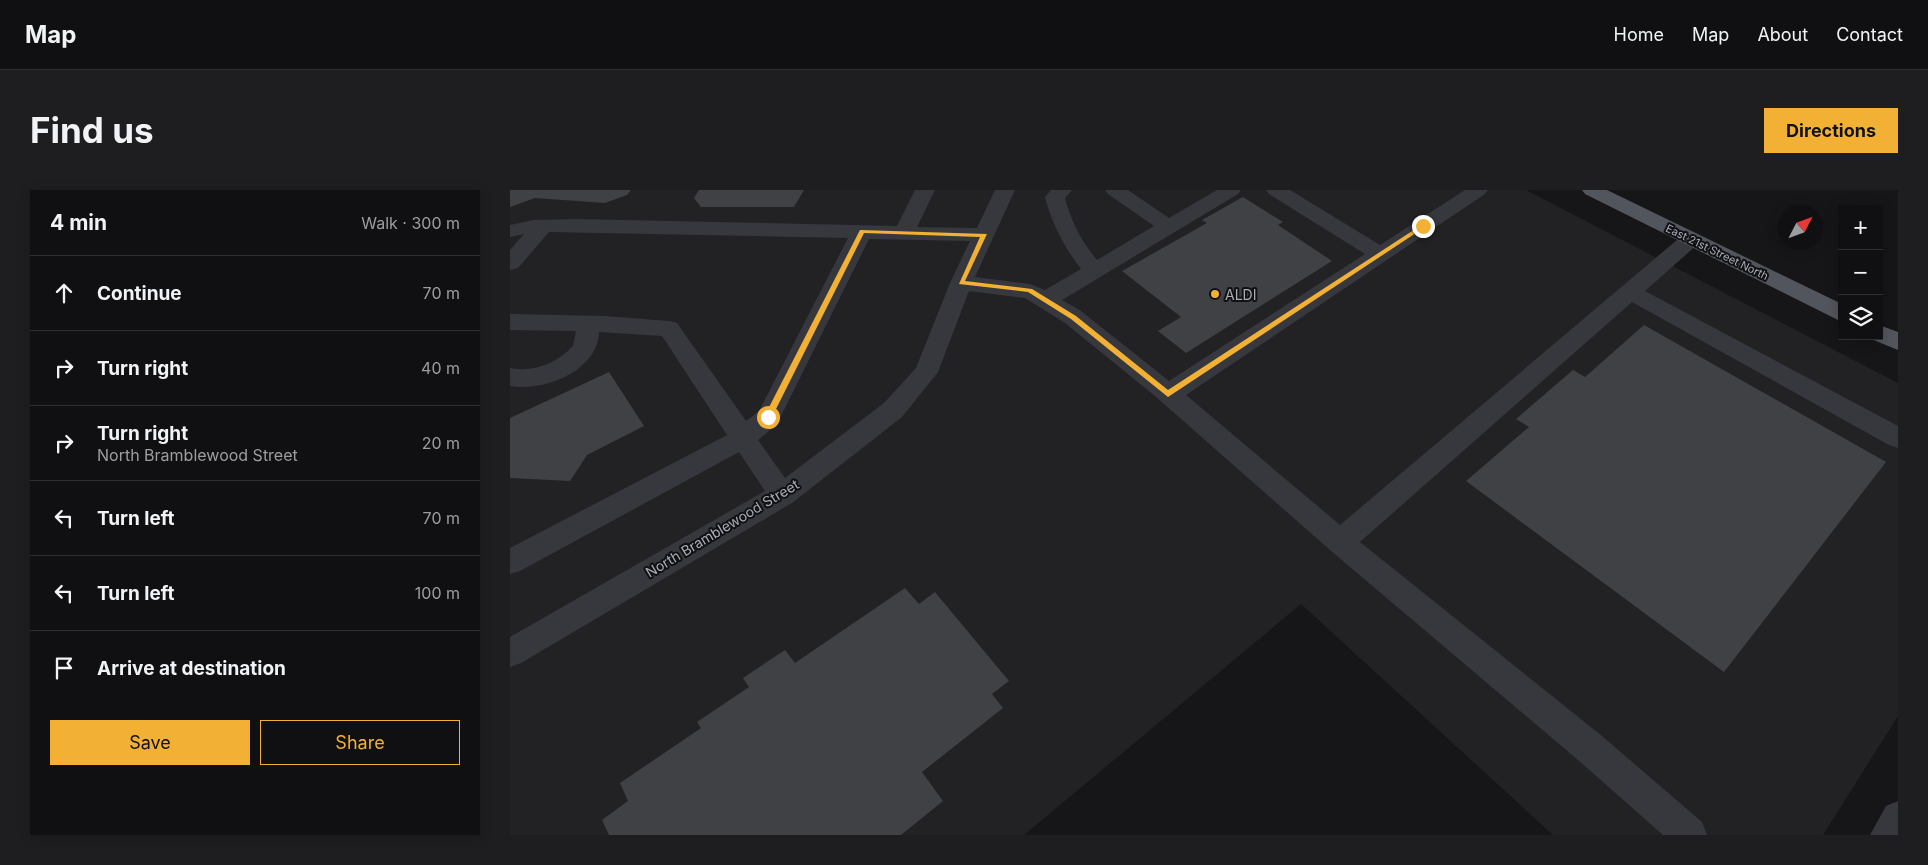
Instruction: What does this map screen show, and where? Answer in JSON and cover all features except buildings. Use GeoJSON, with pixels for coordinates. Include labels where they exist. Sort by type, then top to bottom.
{"type":"FeatureCollection","features":[{"type":"Feature","properties":{"kind":"main road","name":"East 21st Street North"},"geometry":{"type":"LineString","coordinates":[[1592,190],[1838,312]]}},
{"type":"Feature","properties":{"kind":"main road"},"geometry":{"type":"LineString","coordinates":[[1883,335],[1898,342]]}},
{"type":"Feature","properties":{"kind":"street"},"geometry":{"type":"LineString","coordinates":[[904,233],[925,190]]}},
{"type":"Feature","properties":{"kind":"street","name":"North Bramblewood Street"},"geometry":{"type":"LineString","coordinates":[[510,653],[782,495],[893,410],[926,372],[961,283],[1006,190]]}},
{"type":"Feature","properties":{"kind":"street"},"geometry":{"type":"LineString","coordinates":[[1062,190],[1055,197],[1060,219],[1074,247],[1094,271]]}},
{"type":"Feature","properties":{"kind":"street"},"geometry":{"type":"LineString","coordinates":[[1115,190],[1169,227]]}},
{"type":"Feature","properties":{"kind":"street"},"geometry":{"type":"LineString","coordinates":[[1276,190],[1380,254]]}},
{"type":"Feature","properties":{"kind":"street"},"geometry":{"type":"LineString","coordinates":[[1168,394],[1478,190]]}},
{"type":"Feature","properties":{"kind":"street"},"geometry":{"type":"LineString","coordinates":[[1045,300],[1169,227],[1216,193]]}},
{"type":"Feature","properties":{"kind":"street"},"geometry":{"type":"LineString","coordinates":[[510,231],[576,224],[984,235]]}},
{"type":"Feature","properties":{"kind":"street"},"geometry":{"type":"LineString","coordinates":[[510,263],[543,226]]}},
{"type":"Feature","properties":{"kind":"street"},"geometry":{"type":"LineString","coordinates":[[510,562],[742,438],[768,417],[862,232]]}},
{"type":"Feature","properties":{"kind":"street"},"geometry":{"type":"LineString","coordinates":[[1340,542],[1691,239]]}},
{"type":"Feature","properties":{"kind":"street"},"geometry":{"type":"LineString","coordinates":[[961,283],[1030,290],[1073,317],[1168,394],[1340,542],[1590,748],[1689,835]]}},
{"type":"Feature","properties":{"kind":"street"},"geometry":{"type":"LineString","coordinates":[[1630,292],[1898,438]]}},
{"type":"Feature","properties":{"kind":"street"},"geometry":{"type":"LineString","coordinates":[[510,339],[522,323],[587,324],[669,329],[782,495]]}},
{"type":"Feature","properties":{"kind":"street"},"geometry":{"type":"LineString","coordinates":[[510,377],[534,378],[554,372],[572,361],[582,351],[587,338],[587,324]]}},
{"type":"Feature","properties":{"kind":"street"},"geometry":{"type":"LineString","coordinates":[[1888,835],[1898,818]]}},
{"type":"Feature","properties":{"kind":"shaded area"},"geometry":{"type":"Polygon","coordinates":[[[510,190],[1526,190],[1898,383],[1898,716],[1823,835],[1553,835],[1301,604],[1024,835],[510,835],[510,190]]]}},
{"type":"Feature","properties":{"kind":"place","name":"ALDI"},"geometry":{"type":"Point","coordinates":[1215,294]}},
{"type":"Feature","properties":{"kind":"route"},"geometry":{"type":"LineString","coordinates":[[768,417],[862,232],[984,235],[961,283],[1030,290],[1073,317],[1168,394],[1423,226]]}}]}
